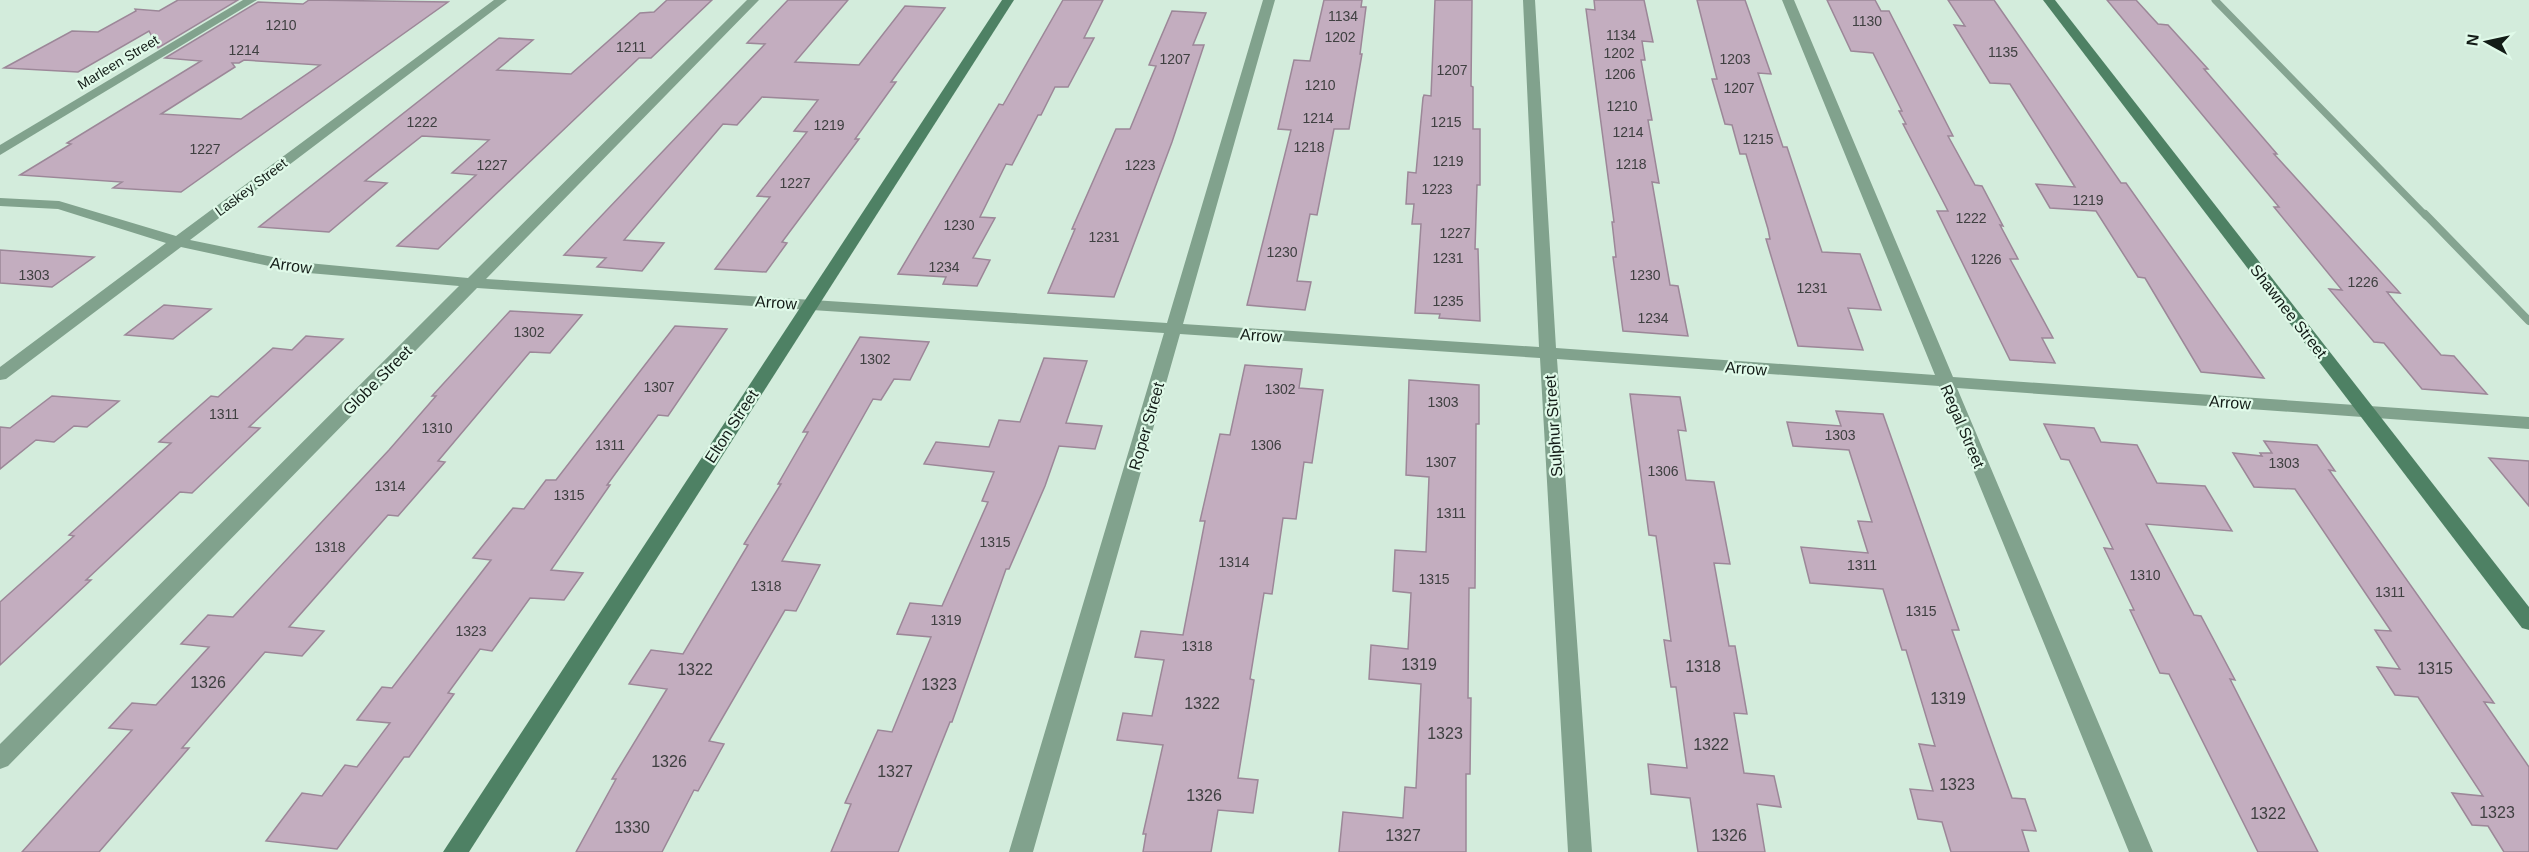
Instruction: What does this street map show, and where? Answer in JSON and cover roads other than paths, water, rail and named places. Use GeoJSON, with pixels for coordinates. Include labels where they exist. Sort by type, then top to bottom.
{"type":"FeatureCollection","features":[{"type":"Feature","properties":{"kind":"street","name":"Marleen Street"},"geometry":{"type":"LineString","coordinates":[[0,151],[251,0]]}},
{"type":"Feature","properties":{"kind":"street","name":"Laskey Street"},"geometry":{"type":"LineString","coordinates":[[0,375],[501,0]]}},
{"type":"Feature","properties":{"kind":"street","name":"Globe Street"},"geometry":{"type":"LineString","coordinates":[[0,759],[753,0]]}},
{"type":"Feature","properties":{"kind":"street","name":"Elton Street"},"geometry":{"type":"LineString","coordinates":[[456,852],[1008,0]]}},
{"type":"Feature","properties":{"kind":"street","name":"Roper Street"},"geometry":{"type":"LineString","coordinates":[[1021,852],[1269,0]]}},
{"type":"Feature","properties":{"kind":"street","name":"Sulphur Street"},"geometry":{"type":"LineString","coordinates":[[1529,0],[1548,352],[1580,852]]}},
{"type":"Feature","properties":{"kind":"street","name":"Regal Street"},"geometry":{"type":"LineString","coordinates":[[1788,0],[2141,852]]}},
{"type":"Feature","properties":{"kind":"street","name":"Shawnee Street"},"geometry":{"type":"LineString","coordinates":[[2049,0],[2529,622]]}},
{"type":"Feature","properties":{"kind":"street","name":"Arrow"},"geometry":{"type":"LineString","coordinates":[[0,202],[59,205],[178,242],[297,267],[474,283],[1548,352],[2529,423]]}},
{"type":"Feature","properties":{"kind":"waterway"},"geometry":{"type":"LineString","coordinates":[[2215,0],[2426,216]]}},
{"type":"Feature","properties":{"kind":"waterway"},"geometry":{"type":"LineString","coordinates":[[2425,214],[2529,321]]}}]}
